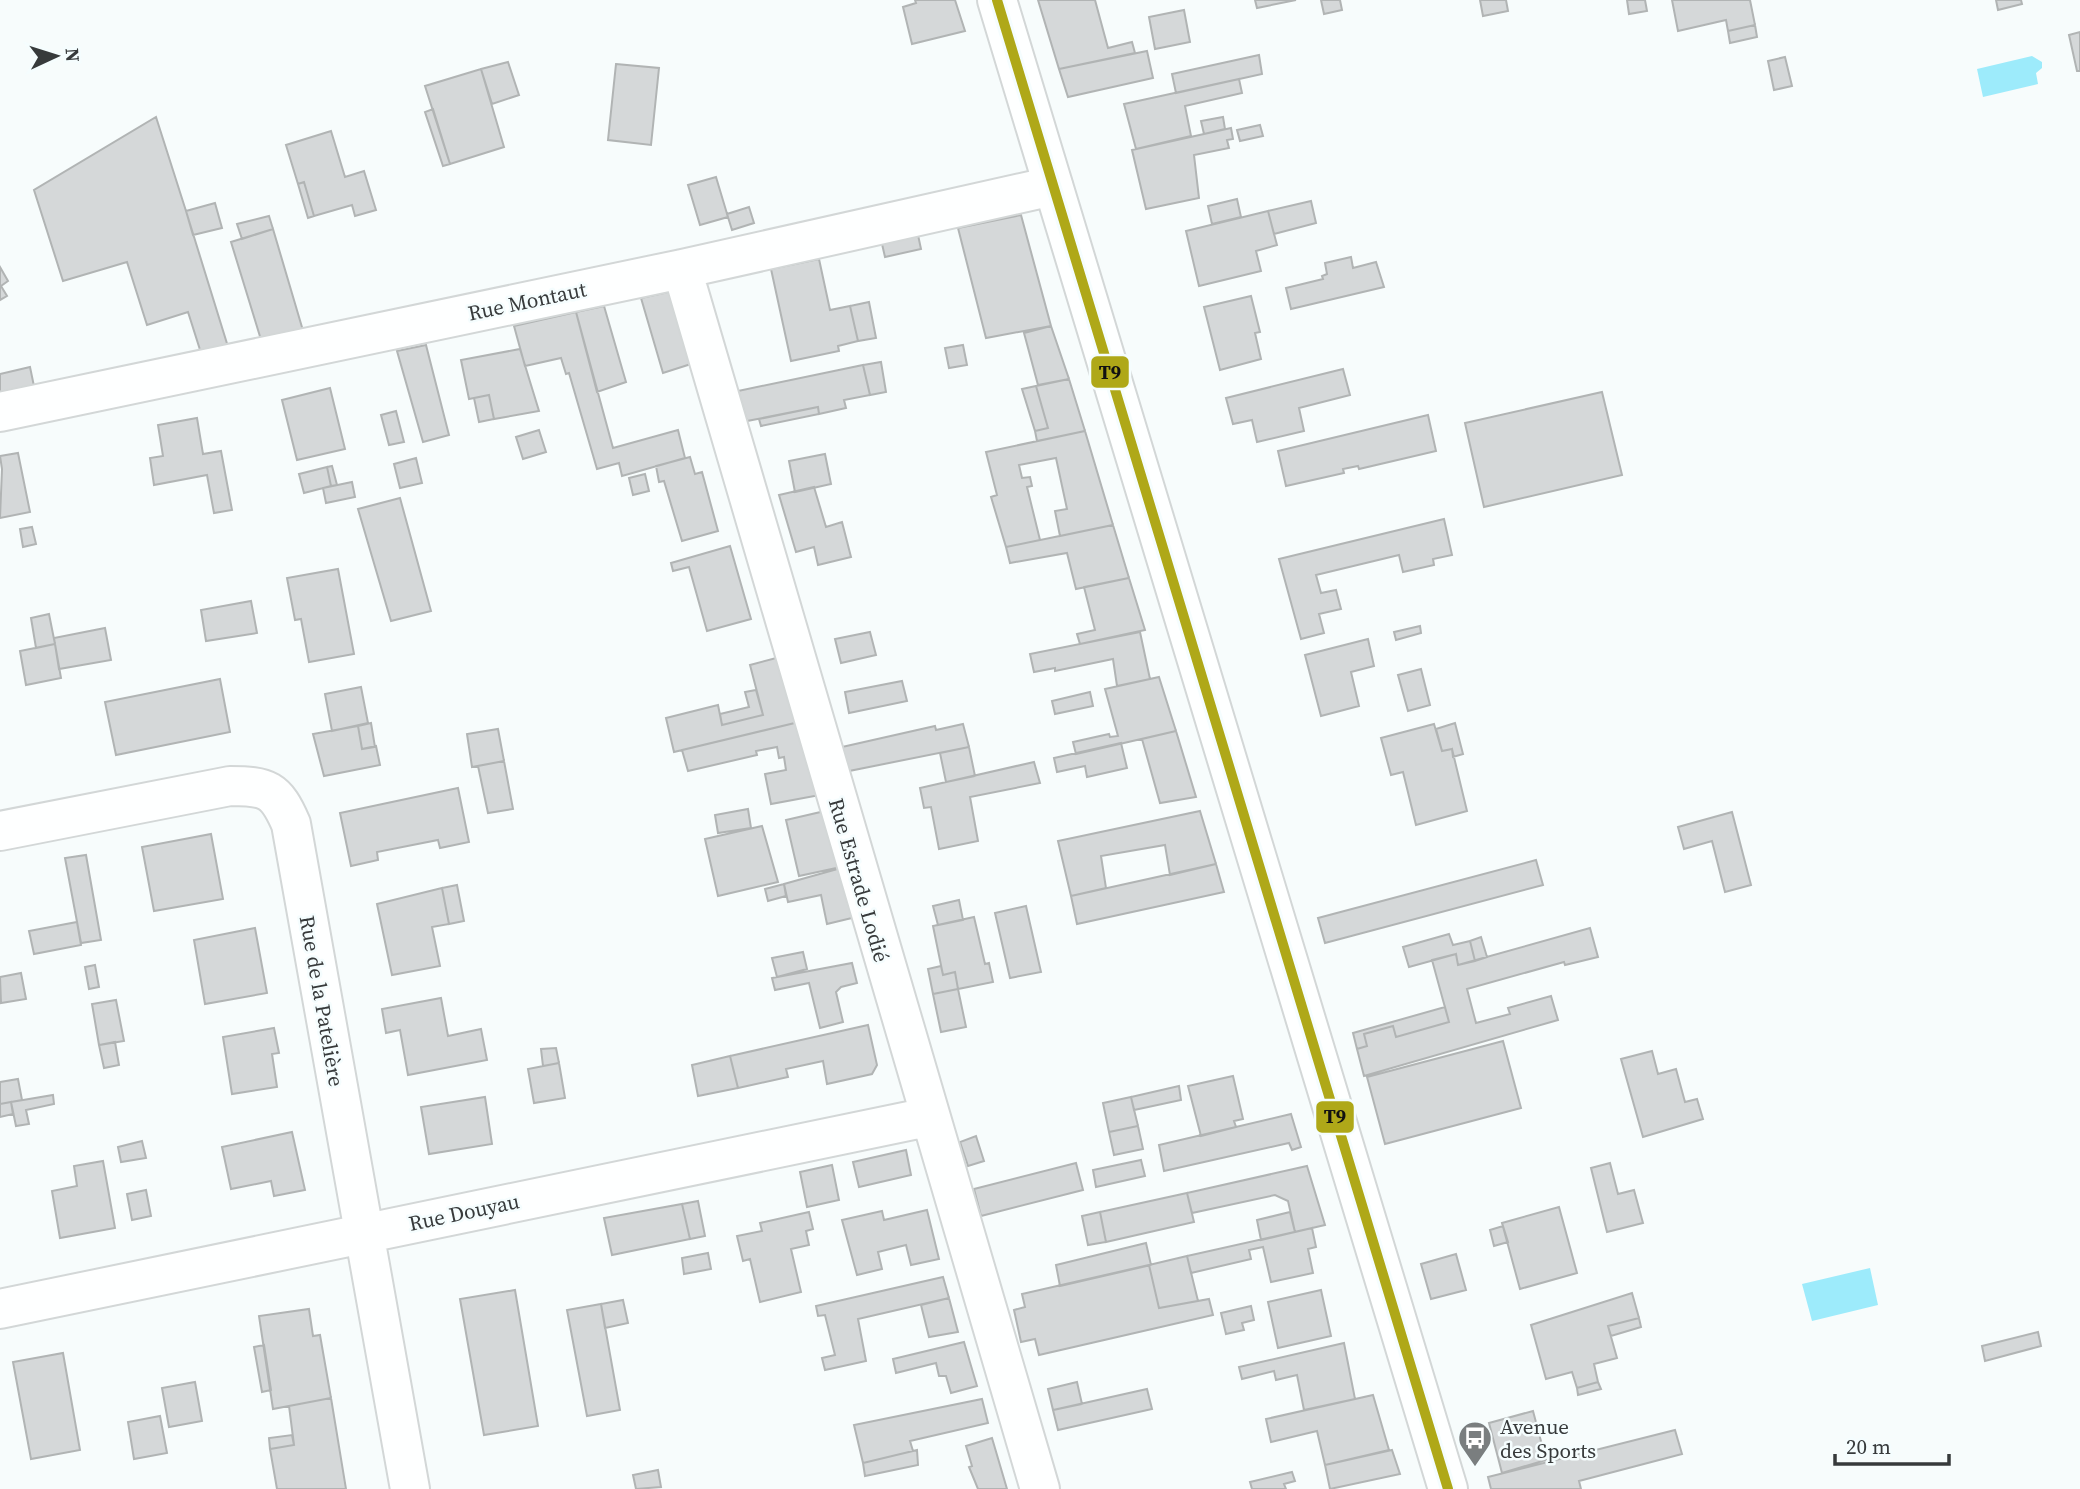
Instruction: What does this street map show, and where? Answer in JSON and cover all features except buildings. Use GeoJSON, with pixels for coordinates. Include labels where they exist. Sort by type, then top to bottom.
{"type":"FeatureCollection","features":[{"type":"Feature","properties":{"kind":"street"},"geometry":{"type":"LineString","coordinates":[[997,0],[1448,1489]]}},
{"type":"Feature","properties":{"kind":"street","name":"Rue Montaut"},"geometry":{"type":"LineString","coordinates":[[0,411],[682,269],[1053,186]]}},
{"type":"Feature","properties":{"kind":"street","name":"Rue Estrade Lodié"},"geometry":{"type":"LineString","coordinates":[[682,269],[928,1117],[1040,1489]]}},
{"type":"Feature","properties":{"kind":"street","name":"Rue de la Patelière"},"geometry":{"type":"LineString","coordinates":[[0,831],[230,786],[259,786],[281,801],[291,824],[362,1233],[410,1489]]}},
{"type":"Feature","properties":{"kind":"street","name":"Rue Douyau"},"geometry":{"type":"LineString","coordinates":[[0,1309],[928,1117]]}},
{"type":"Feature","properties":{"kind":"water"},"geometry":{"type":"Polygon","coordinates":[[[2032,56],[2042,62],[2042,68],[2036,73],[2038,84],[1983,97],[1977,69],[2032,56]]]}},
{"type":"Feature","properties":{"kind":"water"},"geometry":{"type":"Polygon","coordinates":[[[1870,1268],[1878,1305],[1812,1321],[1802,1284],[1870,1268]]]}},
{"type":"Feature","properties":{"kind":"transit line","name":"T9"},"geometry":{"type":"LineString","coordinates":[[997,0],[1448,1489]]}},
{"type":"Feature","properties":{"kind":"place","name":"Avenue des Sports"},"geometry":{"type":"Point","coordinates":[1475,1468]}}]}
